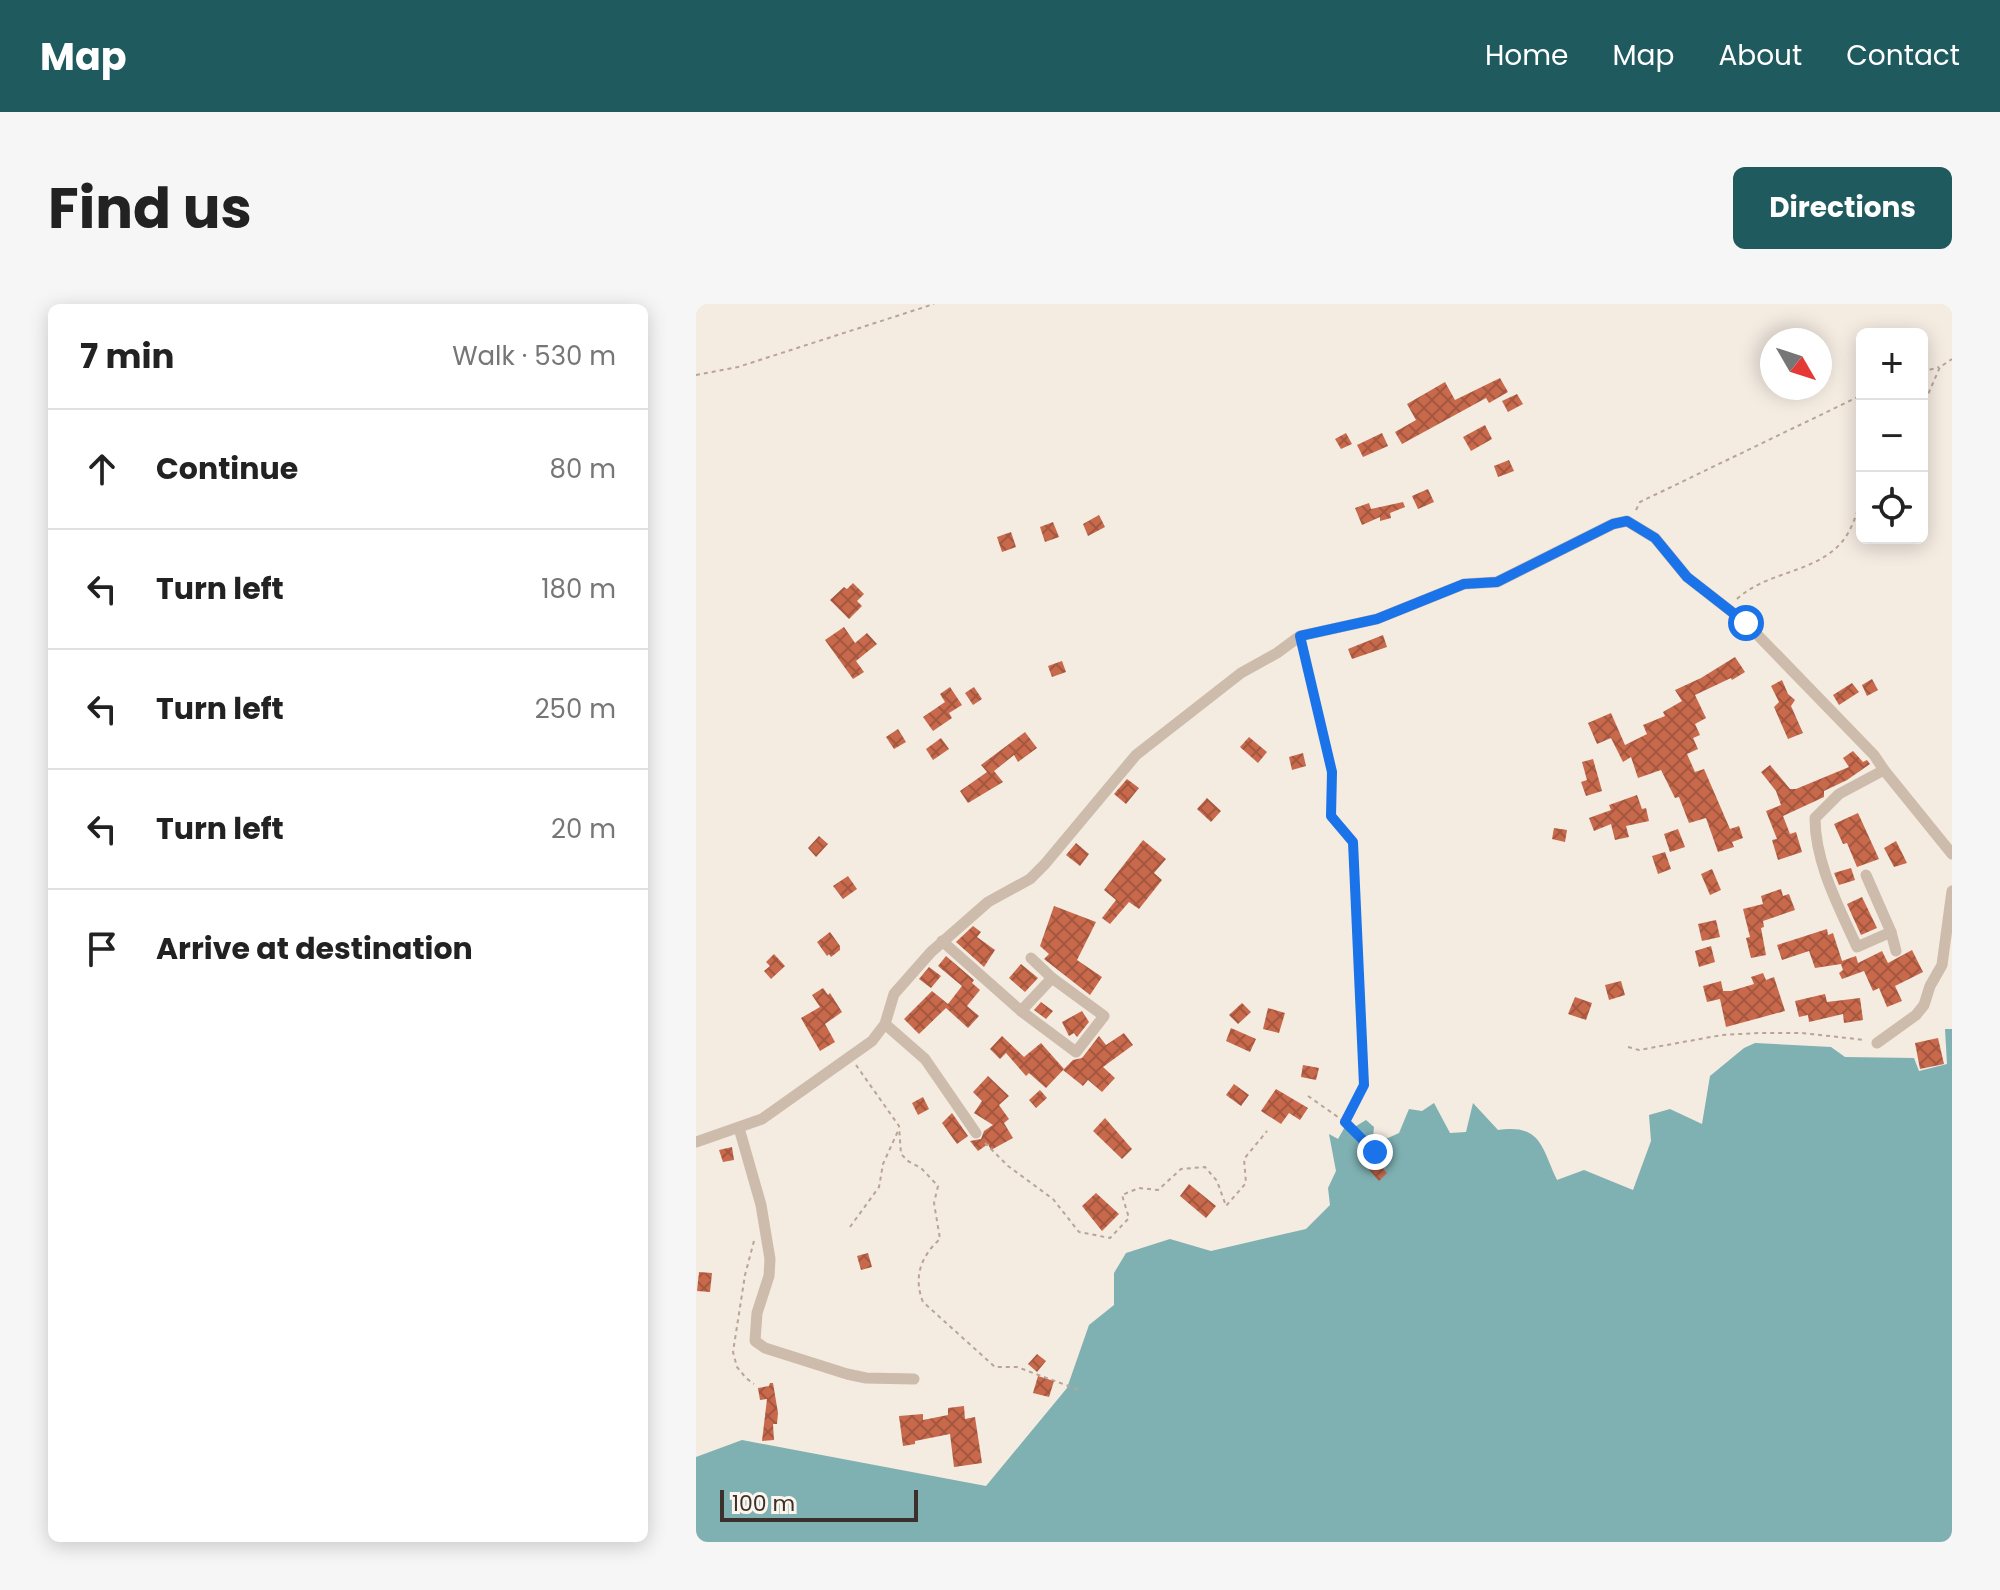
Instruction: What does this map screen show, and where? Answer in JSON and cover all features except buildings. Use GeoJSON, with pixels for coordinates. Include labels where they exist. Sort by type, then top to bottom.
{"type":"FeatureCollection","features":[{"type":"Feature","properties":{"kind":"street"},"geometry":{"type":"LineString","coordinates":[[696,1142],[762,1119],[872,1041],[885,1024],[894,994],[942,941],[988,902],[1030,879],[1136,755],[1241,673],[1300,636],[1377,619],[1464,584],[1497,582],[1613,524],[1627,521],[1655,538],[1687,577],[1746,623],[1874,755],[1952,854]]}},
{"type":"Feature","properties":{"kind":"street"},"geometry":{"type":"LineString","coordinates":[[1884,770],[1839,794],[1815,818],[1815,835],[1826,877],[1857,947],[1891,932]]}},
{"type":"Feature","properties":{"kind":"street"},"geometry":{"type":"LineString","coordinates":[[1866,875],[1896,951]]}},
{"type":"Feature","properties":{"kind":"street"},"geometry":{"type":"LineString","coordinates":[[1877,1043],[1916,1015],[1924,1005],[1942,965],[1952,891]]}},
{"type":"Feature","properties":{"kind":"street"},"geometry":{"type":"LineString","coordinates":[[942,941],[1021,1011],[1076,1052],[1104,1016],[1052,978],[1031,958]]}},
{"type":"Feature","properties":{"kind":"street"},"geometry":{"type":"LineString","coordinates":[[1021,1011],[1052,978]]}},
{"type":"Feature","properties":{"kind":"street"},"geometry":{"type":"LineString","coordinates":[[885,1024],[925,1059],[976,1133]]}},
{"type":"Feature","properties":{"kind":"street"},"geometry":{"type":"LineString","coordinates":[[739,1128],[761,1205],[770,1259],[769,1276],[757,1313],[755,1341],[765,1348],[847,1374],[866,1378],[914,1379]]}},
{"type":"Feature","properties":{"kind":"path"},"geometry":{"type":"LineString","coordinates":[[696,375],[738,367],[934,304]]}},
{"type":"Feature","properties":{"kind":"path"},"geometry":{"type":"LineString","coordinates":[[1928,370],[1952,359]]}},
{"type":"Feature","properties":{"kind":"path"},"geometry":{"type":"LineString","coordinates":[[1926,400],[1940,367]]}},
{"type":"Feature","properties":{"kind":"path"},"geometry":{"type":"LineString","coordinates":[[1627,521],[1640,502],[1856,398]]}},
{"type":"Feature","properties":{"kind":"path"},"geometry":{"type":"LineString","coordinates":[[1727,608],[1748,589],[1766,579],[1820,561],[1842,541],[1856,510]]}},
{"type":"Feature","properties":{"kind":"path"},"geometry":{"type":"LineString","coordinates":[[1300,636],[1332,772],[1331,816],[1353,842],[1364,1085],[1345,1122]]}},
{"type":"Feature","properties":{"kind":"path"},"geometry":{"type":"LineString","coordinates":[[1628,1047],[1639,1050],[1722,1035],[1759,1033],[1802,1033],[1877,1043]]}},
{"type":"Feature","properties":{"kind":"path"},"geometry":{"type":"LineString","coordinates":[[851,1058],[899,1126],[901,1154],[921,1168],[938,1186],[934,1203],[940,1239],[930,1248],[918,1273],[917,1288],[923,1302],[995,1367],[1017,1367],[1082,1391]]}},
{"type":"Feature","properties":{"kind":"path"},"geometry":{"type":"LineString","coordinates":[[1308,1096],[1345,1122],[1375,1152]]}},
{"type":"Feature","properties":{"kind":"path"},"geometry":{"type":"LineString","coordinates":[[850,1227],[879,1187],[883,1164],[899,1126]]}},
{"type":"Feature","properties":{"kind":"path"},"geometry":{"type":"LineString","coordinates":[[976,1133],[1008,1166],[1053,1199],[1079,1232],[1110,1238],[1129,1218],[1122,1195],[1139,1188],[1158,1190],[1181,1169],[1205,1167],[1217,1181],[1226,1206],[1246,1183],[1244,1159],[1267,1131]]}},
{"type":"Feature","properties":{"kind":"path"},"geometry":{"type":"LineString","coordinates":[[754,1237],[733,1352],[737,1367],[754,1384]]}},
{"type":"Feature","properties":{"kind":"water"},"geometry":{"type":"Polygon","coordinates":[[[1945,1029],[1952,1029],[1952,1542],[696,1542],[696,1457],[742,1440],[986,1486],[1067,1388],[1089,1325],[1114,1305],[1114,1273],[1126,1253],[1170,1239],[1211,1251],[1306,1229],[1330,1205],[1328,1188],[1336,1171],[1329,1134],[1338,1139],[1346,1125],[1353,1128],[1366,1120],[1374,1127],[1373,1138],[1388,1138],[1399,1133],[1409,1109],[1422,1111],[1434,1103],[1450,1133],[1466,1132],[1473,1103],[1498,1130],[1523,1130],[1538,1140],[1557,1180],[1584,1170],[1633,1190],[1651,1141],[1649,1115],[1670,1109],[1702,1124],[1710,1076],[1744,1048],[1755,1043],[1831,1047],[1845,1057],[1914,1058],[1919,1071],[1947,1064],[1945,1029]]]}},
{"type":"Feature","properties":{"kind":"route"},"geometry":{"type":"LineString","coordinates":[[1375,1152],[1345,1122],[1364,1085],[1353,842],[1331,816],[1332,772],[1300,636],[1377,619],[1464,584],[1497,582],[1613,524],[1627,521],[1655,538],[1687,577],[1746,623]]}}]}
